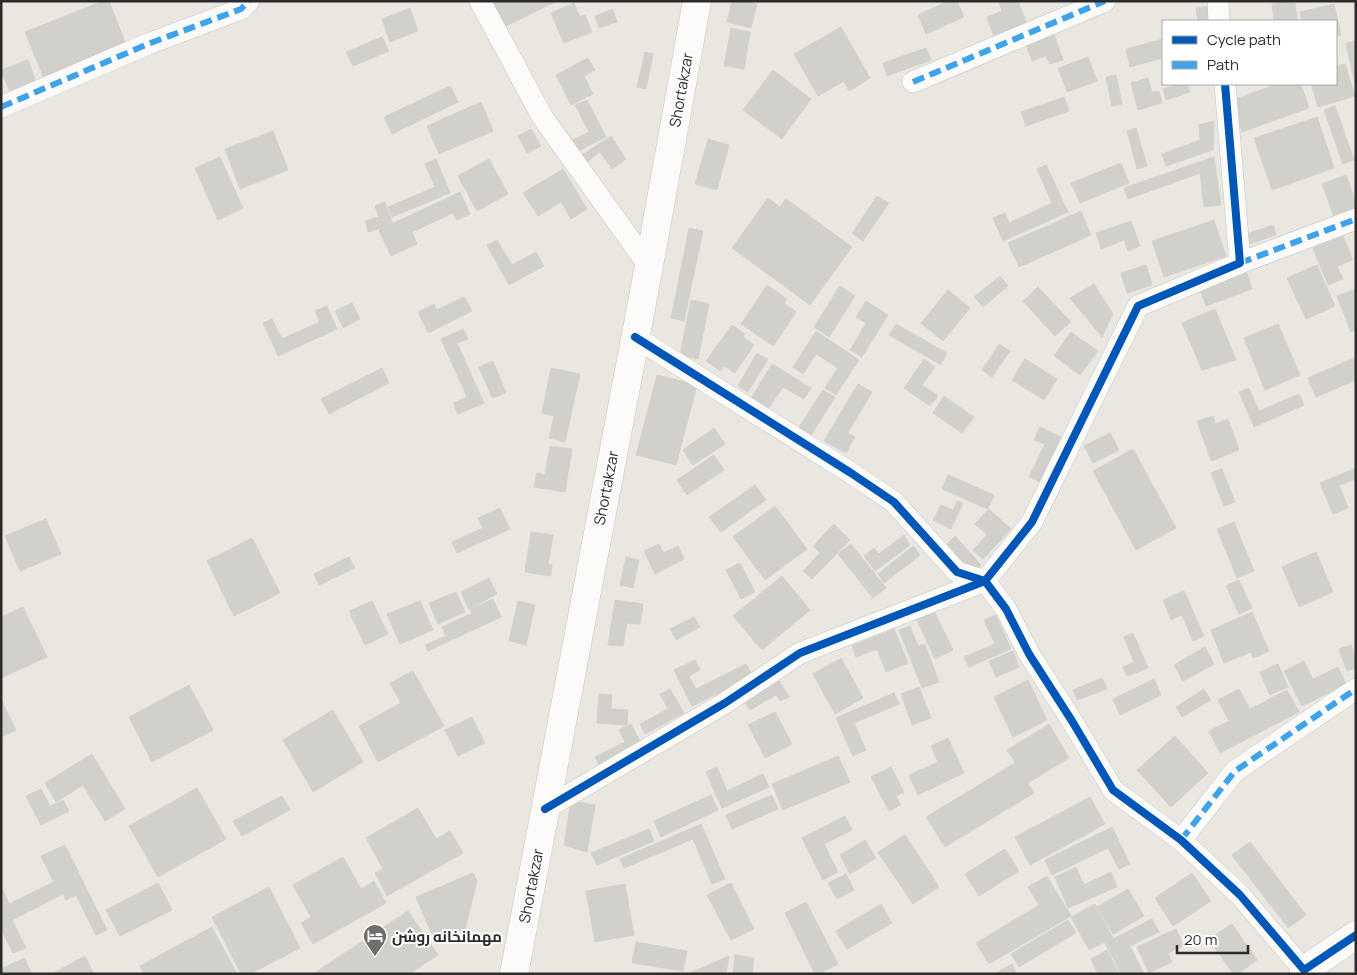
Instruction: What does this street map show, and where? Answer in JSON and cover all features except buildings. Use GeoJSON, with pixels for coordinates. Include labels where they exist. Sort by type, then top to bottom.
{"type":"FeatureCollection","features":[{"type":"Feature","properties":{"kind":"street"},"geometry":{"type":"LineString","coordinates":[[1,108],[148,44],[242,9],[249,1]]}},
{"type":"Feature","properties":{"kind":"street"},"geometry":{"type":"LineString","coordinates":[[480,1],[543,118],[649,266]]}},
{"type":"Feature","properties":{"kind":"street","name":"Shortakzar"},"geometry":{"type":"LineString","coordinates":[[519,973],[545,809],[649,266],[697,1]]}},
{"type":"Feature","properties":{"kind":"street"},"geometry":{"type":"LineString","coordinates":[[913,82],[1104,1]]}},
{"type":"Feature","properties":{"kind":"street"},"geometry":{"type":"LineString","coordinates":[[1218,1],[1219,20]]}},
{"type":"Feature","properties":{"kind":"street"},"geometry":{"type":"LineString","coordinates":[[1225,85],[1240,263]]}},
{"type":"Feature","properties":{"kind":"street"},"geometry":{"type":"LineString","coordinates":[[545,809],[726,703],[800,653],[985,581],[1032,522],[1138,306],[1240,263],[1356,219]]}},
{"type":"Feature","properties":{"kind":"street"},"geometry":{"type":"LineString","coordinates":[[635,338],[894,502],[957,572],[985,581],[1006,610],[1029,654],[1113,790],[1181,840],[1240,895],[1302,973],[1356,935]]}},
{"type":"Feature","properties":{"kind":"street"},"geometry":{"type":"LineString","coordinates":[[1181,840],[1235,771],[1356,689]]}},
{"type":"Feature","properties":{"kind":"marked path"},"geometry":{"type":"LineString","coordinates":[[1,107],[148,44],[241,9],[249,1]]}},
{"type":"Feature","properties":{"kind":"marked path"},"geometry":{"type":"LineString","coordinates":[[913,82],[1105,1]]}},
{"type":"Feature","properties":{"kind":"marked path"},"geometry":{"type":"LineString","coordinates":[[1240,263],[1356,219]]}},
{"type":"Feature","properties":{"kind":"marked path"},"geometry":{"type":"LineString","coordinates":[[1181,840],[1235,771],[1356,689]]}},
{"type":"Feature","properties":{"kind":"cycle path"},"geometry":{"type":"LineString","coordinates":[[545,809],[725,703],[800,653],[985,581],[1032,522],[1138,306],[1240,263],[1225,85]]}},
{"type":"Feature","properties":{"kind":"cycle path"},"geometry":{"type":"LineString","coordinates":[[635,337],[894,502],[957,572],[985,581],[1006,609],[1029,654],[1113,790],[1181,840],[1240,895],[1304,970],[1356,935]]}},
{"type":"Feature","properties":{"kind":"place","name":"مهمانخانه روشن"},"geometry":{"type":"Point","coordinates":[375,957]}}]}
